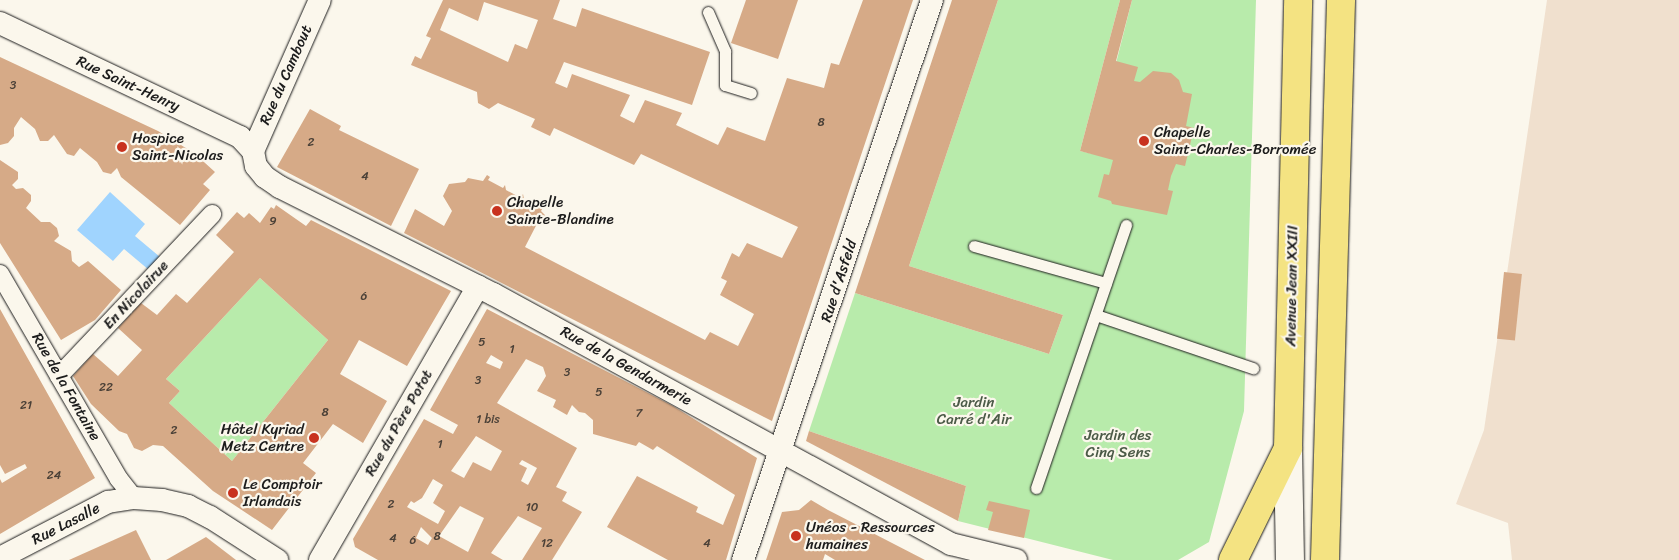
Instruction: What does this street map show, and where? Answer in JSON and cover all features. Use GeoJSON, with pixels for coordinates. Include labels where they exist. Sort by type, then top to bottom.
{"type":"FeatureCollection","features":[{"type":"Feature","properties":{"kind":"main road","name":"Avenue Jean XXIII"},"geometry":{"type":"LineString","coordinates":[[1233,560],[1248,548],[1288,448],[1298,0]]}},
{"type":"Feature","properties":{"kind":"main road"},"geometry":{"type":"LineString","coordinates":[[1327,557],[1341,0]]}},
{"type":"Feature","properties":{"kind":"main road"},"geometry":{"type":"LineString","coordinates":[[1288,448],[1290,560]]}},
{"type":"Feature","properties":{"kind":"street","name":"Rue du Cambout"},"geometry":{"type":"LineString","coordinates":[[253,151],[320,0]]}},
{"type":"Feature","properties":{"kind":"street","name":"Rue d'Asfeld"},"geometry":{"type":"LineString","coordinates":[[744,560],[932,0]]}},
{"type":"Feature","properties":{"kind":"street","name":"Rue Saint-Henry"},"geometry":{"type":"LineString","coordinates":[[0,23],[240,137],[253,151]]}},
{"type":"Feature","properties":{"kind":"street","name":"Rue de la Gendarmerie"},"geometry":{"type":"LineString","coordinates":[[253,151],[256,166],[265,177],[280,187],[478,286],[951,544],[1016,560]]}},
{"type":"Feature","properties":{"kind":"street","name":"En Nicolairue"},"geometry":{"type":"LineString","coordinates":[[60,376],[212,214]]}},
{"type":"Feature","properties":{"kind":"street","name":"Rue de la Fontaine"},"geometry":{"type":"LineString","coordinates":[[0,274],[119,479],[134,498]]}},
{"type":"Feature","properties":{"kind":"street","name":"Rue du Père Potot"},"geometry":{"type":"LineString","coordinates":[[320,560],[478,286]]}},
{"type":"Feature","properties":{"kind":"street","name":"Rue Lasalle"},"geometry":{"type":"LineString","coordinates":[[0,558],[108,502],[134,498],[162,500],[188,506],[210,516],[277,560]]}},
{"type":"Feature","properties":{"kind":"lane"},"geometry":{"type":"LineString","coordinates":[[708,12],[725,51],[725,85],[751,93]]}},
{"type":"Feature","properties":{"kind":"lane"},"geometry":{"type":"LineString","coordinates":[[1036,488],[1126,225]]}},
{"type":"Feature","properties":{"kind":"lane"},"geometry":{"type":"LineString","coordinates":[[974,246],[1106,283]]}},
{"type":"Feature","properties":{"kind":"lane"},"geometry":{"type":"LineString","coordinates":[[1096,315],[1253,368]]}},
{"type":"Feature","properties":{"kind":"shaded area"},"geometry":{"type":"Polygon","coordinates":[[[1547,0],[1679,0],[1679,560],[1512,560],[1508,523],[1456,504],[1484,430],[1547,0]]]}},
{"type":"Feature","properties":{"kind":"green space","name":"Jardin des Cinq Sens"},"geometry":{"type":"Polygon","coordinates":[[[998,0],[1120,0],[1080,151],[1093,154],[1132,0],[1256,0],[1244,411],[1209,542],[1178,560],[1113,560],[958,521],[966,486],[809,431],[855,293],[1049,354],[1063,315],[909,266],[998,0]]]}},
{"type":"Feature","properties":{"kind":"green space"},"geometry":{"type":"Polygon","coordinates":[[[260,278],[328,340],[232,461],[169,403],[180,391],[166,379],[260,278]]]}},
{"type":"Feature","properties":{"kind":"water"},"geometry":{"type":"Polygon","coordinates":[[[110,192],[145,224],[135,236],[160,257],[149,270],[124,249],[113,261],[77,230],[110,192]]]}},
{"type":"Feature","properties":{"kind":"building"},"geometry":{"type":"Polygon","coordinates":[[[443,0],[560,0],[553,19],[576,27],[582,8],[710,52],[692,105],[564,62],[555,83],[567,88],[572,74],[630,95],[620,116],[634,123],[645,100],[682,113],[676,125],[718,145],[727,127],[765,141],[787,78],[824,88],[831,63],[839,65],[863,0],[913,0],[772,421],[404,233],[415,209],[444,226],[452,211],[443,196],[449,184],[465,182],[468,178],[483,181],[487,175],[490,177],[488,180],[503,188],[505,185],[506,190],[521,198],[523,194],[524,199],[540,208],[541,204],[544,206],[541,211],[546,216],[541,216],[525,247],[705,340],[710,332],[738,346],[754,314],[720,295],[727,281],[721,278],[732,253],[739,257],[747,243],[782,258],[798,227],[641,154],[634,165],[554,128],[550,136],[531,127],[535,119],[498,103],[489,109],[478,103],[477,92],[411,65],[415,56],[421,59],[431,38],[426,36],[443,0]],[[484,2],[478,21],[449,8],[440,30],[508,62],[515,44],[527,49],[538,20],[484,2]]]}},
{"type":"Feature","properties":{"kind":"building"},"geometry":{"type":"Polygon","coordinates":[[[746,0],[798,0],[778,59],[731,43],[746,0]]]}},
{"type":"Feature","properties":{"kind":"building"},"geometry":{"type":"Polygon","coordinates":[[[952,0],[998,0],[909,266],[1063,315],[1049,354],[855,293],[952,0]]]}},
{"type":"Feature","properties":{"kind":"building","name":"Chapelle Saint-Charles-Borromée"},"geometry":{"type":"Polygon","coordinates":[[[1120,0],[1132,0],[1116,61],[1138,67],[1134,81],[1140,82],[1153,71],[1171,73],[1179,80],[1183,92],[1192,94],[1186,126],[1194,128],[1185,166],[1176,164],[1171,176],[1168,190],[1173,191],[1167,215],[1112,204],[1111,201],[1098,197],[1104,174],[1109,175],[1113,160],[1080,151],[1120,0]]]}},
{"type":"Feature","properties":{"kind":"building","name":"Hospice Saint-Nicolas"},"geometry":{"type":"Polygon","coordinates":[[[0,57],[158,131],[194,153],[215,172],[203,184],[210,190],[180,225],[121,177],[117,168],[111,174],[103,172],[97,162],[80,148],[74,156],[67,154],[54,135],[48,141],[40,141],[35,129],[21,117],[14,128],[14,136],[8,143],[0,145],[0,57]]]}},
{"type":"Feature","properties":{"kind":"building"},"geometry":{"type":"Polygon","coordinates":[[[310,109],[341,126],[339,130],[419,169],[391,226],[277,167],[310,109]]]}},
{"type":"Feature","properties":{"kind":"building"},"geometry":{"type":"Polygon","coordinates":[[[0,160],[18,172],[18,179],[12,185],[16,189],[23,188],[31,195],[31,201],[26,208],[41,222],[50,222],[57,228],[59,236],[54,241],[71,251],[72,261],[79,267],[88,261],[121,290],[95,320],[61,340],[0,243],[0,160]]]}},
{"type":"Feature","properties":{"kind":"building"},"geometry":{"type":"Polygon","coordinates":[[[276,205],[306,226],[311,220],[451,291],[407,366],[359,340],[340,374],[387,401],[363,443],[333,424],[303,463],[316,473],[272,530],[213,491],[163,446],[153,445],[142,451],[134,448],[127,434],[119,431],[91,404],[73,376],[93,354],[118,376],[142,350],[118,328],[141,303],[157,315],[176,294],[187,303],[234,252],[216,235],[237,212],[244,218],[249,213],[260,223],[271,207],[274,209],[276,205]],[[260,278],[166,379],[180,391],[169,403],[232,461],[328,340],[260,278]]]}},
{"type":"Feature","properties":{"kind":"building"},"geometry":{"type":"Polygon","coordinates":[[[1504,272],[1522,274],[1515,341],[1497,339],[1504,272]]]}},
{"type":"Feature","properties":{"kind":"building"},"geometry":{"type":"Polygon","coordinates":[[[0,309],[95,478],[0,534],[0,479],[2,483],[27,468],[25,464],[5,474],[0,465],[0,309]]]}},
{"type":"Feature","properties":{"kind":"building"},"geometry":{"type":"Polygon","coordinates":[[[487,309],[673,406],[757,458],[726,560],[668,560],[607,527],[637,476],[698,507],[696,512],[723,525],[735,495],[657,446],[653,450],[639,442],[636,446],[593,434],[593,420],[585,413],[579,412],[572,405],[567,415],[553,407],[556,400],[537,391],[546,376],[543,367],[526,359],[497,403],[577,448],[556,487],[567,492],[562,501],[582,512],[552,560],[522,560],[542,528],[518,516],[491,553],[503,560],[378,560],[355,547],[353,539],[424,419],[453,434],[458,425],[430,410],[487,309]],[[491,355],[486,363],[500,369],[503,362],[491,355]],[[476,436],[451,471],[464,478],[473,462],[491,471],[502,451],[476,436]],[[522,460],[519,464],[527,468],[521,481],[528,485],[537,468],[522,460]],[[433,479],[422,498],[414,503],[411,501],[407,507],[438,524],[445,511],[433,503],[443,485],[433,479]],[[460,506],[439,536],[468,552],[484,518],[460,506]],[[421,527],[416,538],[428,545],[432,538],[421,527]]]}},
{"type":"Feature","properties":{"kind":"building"},"geometry":{"type":"Polygon","coordinates":[[[809,431],[966,486],[958,521],[806,441],[809,431]]]}},
{"type":"Feature","properties":{"kind":"building"},"geometry":{"type":"Polygon","coordinates":[[[811,500],[925,560],[835,560],[825,554],[823,560],[766,560],[782,512],[799,510],[811,500]]]}},
{"type":"Feature","properties":{"kind":"building"},"geometry":{"type":"Polygon","coordinates":[[[989,501],[1030,510],[1024,538],[988,530],[993,512],[986,510],[989,501]]]}},
{"type":"Feature","properties":{"kind":"building"},"geometry":{"type":"Polygon","coordinates":[[[136,530],[151,560],[69,560],[136,530]]]}},
{"type":"Feature","properties":{"kind":"building"},"geometry":{"type":"Polygon","coordinates":[[[206,537],[236,560],[166,560],[206,537]]]}},
{"type":"Feature","properties":{"kind":"place","name":"Chapelle Saint-Charles-Borromée"},"geometry":{"type":"Point","coordinates":[1144,141]}},
{"type":"Feature","properties":{"kind":"place","name":"Hospice Saint-Nicolas"},"geometry":{"type":"Point","coordinates":[122,147]}},
{"type":"Feature","properties":{"kind":"place","name":"Chapelle Sainte-Blandine"},"geometry":{"type":"Point","coordinates":[497,211]}},
{"type":"Feature","properties":{"kind":"place","name":"Hôtel Kyriad Metz Centre"},"geometry":{"type":"Point","coordinates":[314,438]}},
{"type":"Feature","properties":{"kind":"place","name":"Le Comptoir Irlandais"},"geometry":{"type":"Point","coordinates":[233,493]}},
{"type":"Feature","properties":{"kind":"place","name":"Unéos - Ressources humaines"},"geometry":{"type":"Point","coordinates":[796,536]}},
{"type":"Feature","properties":{"kind":"park label","name":"Jardin Carré d'Air"},"geometry":{"type":"Point","coordinates":[974,410]}}]}
